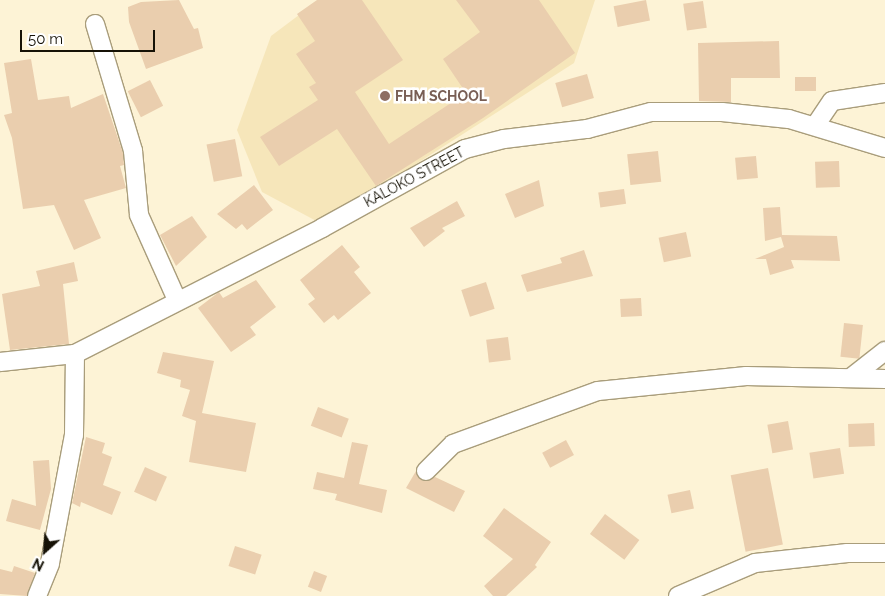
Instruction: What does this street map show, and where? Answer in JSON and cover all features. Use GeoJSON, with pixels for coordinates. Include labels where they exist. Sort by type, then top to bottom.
{"type":"FeatureCollection","features":[{"type":"Feature","properties":{"kind":"street"},"geometry":{"type":"LineString","coordinates":[[95,24],[132,151],[138,215],[177,300]]}},
{"type":"Feature","properties":{"kind":"street"},"geometry":{"type":"LineString","coordinates":[[815,126],[832,101],[885,93]]}},
{"type":"Feature","properties":{"kind":"street","name":"KALOKO STREET"},"geometry":{"type":"LineString","coordinates":[[0,362],[76,354],[177,300],[322,228],[465,149],[504,139],[586,129],[651,112],[722,112],[815,126],[885,148]]}},
{"type":"Feature","properties":{"kind":"street"},"geometry":{"type":"LineString","coordinates":[[853,376],[885,351]]}},
{"type":"Feature","properties":{"kind":"street"},"geometry":{"type":"LineString","coordinates":[[36,596],[50,563],[74,435],[76,354]]}},
{"type":"Feature","properties":{"kind":"street"},"geometry":{"type":"LineString","coordinates":[[426,471],[453,444],[598,391],[746,376],[853,376],[885,379]]}},
{"type":"Feature","properties":{"kind":"street"},"geometry":{"type":"LineString","coordinates":[[678,596],[756,563],[847,553],[885,553]]}},
{"type":"Feature","properties":{"kind":"shaded area","name":"FHM SCHOOL"},"geometry":{"type":"Polygon","coordinates":[[[319,0],[595,0],[574,63],[322,224],[262,192],[237,130],[271,36],[319,0]]]}},
{"type":"Feature","properties":{"kind":"building"},"geometry":{"type":"Polygon","coordinates":[[[179,0],[194,29],[198,28],[203,48],[146,69],[129,22],[128,7],[141,2],[179,0]]]}},
{"type":"Feature","properties":{"kind":"building"},"geometry":{"type":"Polygon","coordinates":[[[317,0],[362,0],[403,60],[355,92],[389,144],[466,93],[443,59],[480,32],[456,0],[539,0],[575,53],[483,118],[376,186],[337,129],[279,166],[260,137],[318,100],[309,87],[316,83],[296,54],[315,41],[297,14],[317,0]]]}},
{"type":"Feature","properties":{"kind":"building"},"geometry":{"type":"Polygon","coordinates":[[[646,0],[650,21],[618,27],[614,6],[646,0]]]}},
{"type":"Feature","properties":{"kind":"building"},"geometry":{"type":"Polygon","coordinates":[[[703,1],[707,28],[687,31],[683,4],[703,1]]]}},
{"type":"Feature","properties":{"kind":"building"},"geometry":{"type":"Polygon","coordinates":[[[779,41],[780,78],[731,78],[731,102],[699,101],[698,43],[779,41]]]}},
{"type":"Feature","properties":{"kind":"building"},"geometry":{"type":"Polygon","coordinates":[[[31,59],[38,100],[69,96],[71,108],[103,94],[123,153],[124,165],[120,166],[126,188],[84,200],[101,238],[74,250],[54,205],[23,209],[12,138],[4,115],[12,113],[4,63],[31,59]]]}},
{"type":"Feature","properties":{"kind":"building"},"geometry":{"type":"Polygon","coordinates":[[[587,74],[594,98],[562,107],[555,83],[587,74]]]}},
{"type":"Feature","properties":{"kind":"building"},"geometry":{"type":"Polygon","coordinates":[[[795,77],[816,77],[816,91],[795,91],[795,77]]]}},
{"type":"Feature","properties":{"kind":"building"},"geometry":{"type":"Polygon","coordinates":[[[150,80],[163,106],[141,117],[128,91],[150,80]]]}},
{"type":"Feature","properties":{"kind":"building"},"geometry":{"type":"Polygon","coordinates":[[[235,139],[242,176],[214,182],[207,145],[235,139]]]}},
{"type":"Feature","properties":{"kind":"building"},"geometry":{"type":"Polygon","coordinates":[[[658,151],[661,182],[630,185],[627,154],[658,151]]]}},
{"type":"Feature","properties":{"kind":"building"},"geometry":{"type":"Polygon","coordinates":[[[756,156],[758,178],[737,180],[735,158],[756,156]]]}},
{"type":"Feature","properties":{"kind":"building"},"geometry":{"type":"Polygon","coordinates":[[[839,161],[840,187],[816,188],[815,162],[839,161]]]}},
{"type":"Feature","properties":{"kind":"building"},"geometry":{"type":"Polygon","coordinates":[[[539,180],[544,206],[515,218],[505,194],[539,180]]]}},
{"type":"Feature","properties":{"kind":"building"},"geometry":{"type":"Polygon","coordinates":[[[254,185],[273,210],[247,230],[242,224],[236,229],[217,214],[254,185]]]}},
{"type":"Feature","properties":{"kind":"building"},"geometry":{"type":"Polygon","coordinates":[[[624,189],[626,204],[600,207],[598,193],[624,189]]]}},
{"type":"Feature","properties":{"kind":"building"},"geometry":{"type":"Polygon","coordinates":[[[457,201],[465,216],[442,228],[445,231],[424,247],[410,228],[457,201]]]}},
{"type":"Feature","properties":{"kind":"building"},"geometry":{"type":"Polygon","coordinates":[[[780,207],[782,235],[837,236],[840,261],[791,260],[794,268],[770,275],[766,259],[755,259],[784,247],[781,237],[765,241],[763,208],[780,207]]]}},
{"type":"Feature","properties":{"kind":"building"},"geometry":{"type":"Polygon","coordinates":[[[192,216],[207,237],[176,266],[160,235],[192,216]]]}},
{"type":"Feature","properties":{"kind":"building"},"geometry":{"type":"Polygon","coordinates":[[[686,232],[691,256],[664,262],[659,238],[686,232]]]}},
{"type":"Feature","properties":{"kind":"building"},"geometry":{"type":"Polygon","coordinates":[[[342,245],[360,267],[354,272],[371,293],[338,320],[334,315],[324,323],[308,304],[315,299],[300,280],[342,245]]]}},
{"type":"Feature","properties":{"kind":"building"},"geometry":{"type":"Polygon","coordinates":[[[584,250],[593,276],[527,292],[521,275],[562,263],[560,258],[584,250]]]}},
{"type":"Feature","properties":{"kind":"building"},"geometry":{"type":"Polygon","coordinates":[[[74,262],[78,281],[63,284],[69,344],[10,350],[2,294],[40,286],[36,271],[74,262]]]}},
{"type":"Feature","properties":{"kind":"building"},"geometry":{"type":"Polygon","coordinates":[[[256,280],[276,307],[250,327],[256,335],[231,352],[198,308],[219,292],[223,298],[256,280]]]}},
{"type":"Feature","properties":{"kind":"building"},"geometry":{"type":"Polygon","coordinates":[[[486,282],[495,309],[470,317],[461,290],[486,282]]]}},
{"type":"Feature","properties":{"kind":"building"},"geometry":{"type":"Polygon","coordinates":[[[641,298],[642,316],[621,317],[620,299],[641,298]]]}},
{"type":"Feature","properties":{"kind":"building"},"geometry":{"type":"Polygon","coordinates":[[[844,323],[863,325],[859,359],[840,357],[844,323]]]}},
{"type":"Feature","properties":{"kind":"building"},"geometry":{"type":"Polygon","coordinates":[[[508,337],[511,360],[489,363],[486,340],[508,337]]]}},
{"type":"Feature","properties":{"kind":"building"},"geometry":{"type":"Polygon","coordinates":[[[163,352],[214,361],[202,413],[256,423],[246,472],[189,462],[196,421],[182,416],[190,390],[180,387],[181,380],[157,373],[163,352]]]}},
{"type":"Feature","properties":{"kind":"building"},"geometry":{"type":"Polygon","coordinates":[[[318,407],[349,419],[342,437],[311,426],[318,407]]]}},
{"type":"Feature","properties":{"kind":"building"},"geometry":{"type":"Polygon","coordinates":[[[788,421],[793,450],[772,453],[767,425],[788,421]]]}},
{"type":"Feature","properties":{"kind":"building"},"geometry":{"type":"Polygon","coordinates":[[[874,423],[875,446],[849,447],[848,424],[874,423]]]}},
{"type":"Feature","properties":{"kind":"building"},"geometry":{"type":"Polygon","coordinates":[[[86,437],[105,443],[102,453],[112,457],[103,485],[121,492],[112,515],[81,502],[80,507],[72,503],[86,437]]]}},
{"type":"Feature","properties":{"kind":"building"},"geometry":{"type":"Polygon","coordinates":[[[566,440],[574,455],[550,468],[542,453],[566,440]]]}},
{"type":"Feature","properties":{"kind":"building"},"geometry":{"type":"Polygon","coordinates":[[[352,442],[368,445],[359,484],[387,490],[382,513],[335,500],[337,494],[313,489],[317,472],[344,478],[352,442]]]}},
{"type":"Feature","properties":{"kind":"building"},"geometry":{"type":"Polygon","coordinates":[[[840,448],[844,474],[813,479],[809,453],[840,448]]]}},
{"type":"Feature","properties":{"kind":"building"},"geometry":{"type":"Polygon","coordinates":[[[49,460],[51,489],[40,530],[6,521],[12,499],[36,506],[33,461],[49,460]]]}},
{"type":"Feature","properties":{"kind":"building"},"geometry":{"type":"Polygon","coordinates":[[[145,467],[167,477],[156,501],[134,492],[145,467]]]}},
{"type":"Feature","properties":{"kind":"building"},"geometry":{"type":"Polygon","coordinates":[[[768,468],[783,545],[746,552],[731,475],[768,468]]]}},
{"type":"Feature","properties":{"kind":"building"},"geometry":{"type":"Polygon","coordinates":[[[416,471],[423,481],[435,477],[465,491],[454,512],[406,488],[416,471]]]}},
{"type":"Feature","properties":{"kind":"building"},"geometry":{"type":"Polygon","coordinates":[[[690,490],[694,509],[671,513],[668,495],[690,490]]]}},
{"type":"Feature","properties":{"kind":"building"},"geometry":{"type":"Polygon","coordinates":[[[504,508],[551,542],[535,565],[537,567],[506,596],[493,596],[484,586],[513,559],[483,536],[504,508]]]}},
{"type":"Feature","properties":{"kind":"building"},"geometry":{"type":"Polygon","coordinates":[[[605,514],[639,540],[624,560],[590,534],[605,514]]]}},
{"type":"Feature","properties":{"kind":"building"},"geometry":{"type":"Polygon","coordinates":[[[235,546],[262,555],[255,575],[229,566],[235,546]]]}},
{"type":"Feature","properties":{"kind":"building"},"geometry":{"type":"Polygon","coordinates":[[[14,566],[35,573],[27,596],[0,594],[0,569],[12,572],[14,566]]]}},
{"type":"Feature","properties":{"kind":"building"},"geometry":{"type":"Polygon","coordinates":[[[314,571],[327,576],[321,592],[308,587],[314,571]]]}},
{"type":"Feature","properties":{"kind":"place","name":"FHM SCHOOL"},"geometry":{"type":"Point","coordinates":[385,96]}}]}
